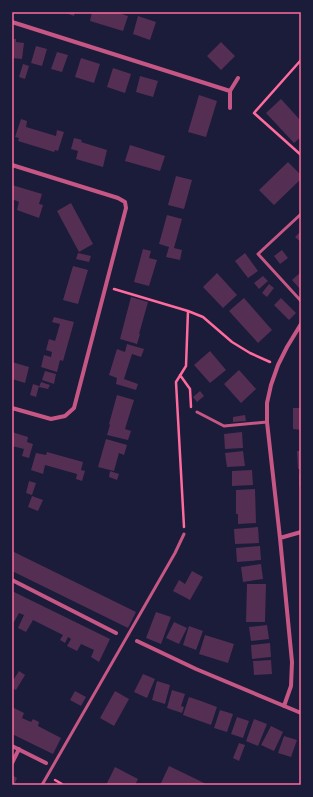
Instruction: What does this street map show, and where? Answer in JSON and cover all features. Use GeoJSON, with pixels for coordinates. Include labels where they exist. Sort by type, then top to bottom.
{"type":"FeatureCollection","features":[{"type":"Feature","properties":{"kind":"street"},"geometry":{"type":"LineString","coordinates":[[12,22],[230,91]]}},
{"type":"Feature","properties":{"kind":"street"},"geometry":{"type":"LineString","coordinates":[[230,108],[230,91],[238,78]]}},
{"type":"Feature","properties":{"kind":"street"},"geometry":{"type":"LineString","coordinates":[[12,165],[108,194],[125,202],[126,208],[125,217],[74,408],[65,416],[51,419],[12,408]]}},
{"type":"Feature","properties":{"kind":"street"},"geometry":{"type":"LineString","coordinates":[[284,706],[291,686],[292,669],[280,538],[267,422],[267,403],[278,365],[287,346],[301,324]]}},
{"type":"Feature","properties":{"kind":"street"},"geometry":{"type":"LineString","coordinates":[[280,538],[301,532]]}},
{"type":"Feature","properties":{"kind":"street"},"geometry":{"type":"LineString","coordinates":[[12,580],[116,633]]}},
{"type":"Feature","properties":{"kind":"street"},"geometry":{"type":"LineString","coordinates":[[137,641],[196,669],[301,713]]}},
{"type":"Feature","properties":{"kind":"street"},"geometry":{"type":"LineString","coordinates":[[12,746],[46,763]]}},
{"type":"Feature","properties":{"kind":"street"},"geometry":{"type":"LineString","coordinates":[[12,764],[19,750]]}},
{"type":"Feature","properties":{"kind":"lane"},"geometry":{"type":"LineString","coordinates":[[301,214],[258,254],[301,301]]}},
{"type":"Feature","properties":{"kind":"lane"},"geometry":{"type":"LineString","coordinates":[[197,412],[224,426],[267,422]]}},
{"type":"Feature","properties":{"kind":"lane"},"geometry":{"type":"LineString","coordinates":[[42,785],[175,553],[184,534]]}},
{"type":"Feature","properties":{"kind":"path"},"geometry":{"type":"LineString","coordinates":[[301,60],[254,113],[301,155]]}},
{"type":"Feature","properties":{"kind":"path"},"geometry":{"type":"LineString","coordinates":[[106,286],[203,317],[232,342],[250,353],[278,365]]}},
{"type":"Feature","properties":{"kind":"path"},"geometry":{"type":"LineString","coordinates":[[184,534],[176,382],[186,366],[188,311]]}},
{"type":"Feature","properties":{"kind":"path"},"geometry":{"type":"LineString","coordinates":[[180,375],[190,389],[191,409],[197,412]]}},
{"type":"Feature","properties":{"kind":"building"},"geometry":{"type":"Polygon","coordinates":[[[63,12],[75,12],[74,16],[63,12]]]}},
{"type":"Feature","properties":{"kind":"building"},"geometry":{"type":"Polygon","coordinates":[[[92,12],[116,12],[128,16],[123,31],[90,21],[92,12]]]}},
{"type":"Feature","properties":{"kind":"building"},"geometry":{"type":"Polygon","coordinates":[[[138,16],[156,22],[150,40],[133,34],[138,16]]]}},
{"type":"Feature","properties":{"kind":"building"},"geometry":{"type":"Polygon","coordinates":[[[12,39],[16,39],[16,42],[24,43],[22,59],[12,58],[12,39]]]}},
{"type":"Feature","properties":{"kind":"building"},"geometry":{"type":"Polygon","coordinates":[[[221,42],[235,56],[221,70],[207,56],[221,42]]]}},
{"type":"Feature","properties":{"kind":"building"},"geometry":{"type":"Polygon","coordinates":[[[36,46],[47,49],[42,66],[31,63],[36,46]]]}},
{"type":"Feature","properties":{"kind":"building"},"geometry":{"type":"Polygon","coordinates":[[[57,52],[68,55],[62,72],[51,69],[57,52]]]}},
{"type":"Feature","properties":{"kind":"building"},"geometry":{"type":"Polygon","coordinates":[[[81,58],[100,64],[94,83],[75,77],[81,58]]]}},
{"type":"Feature","properties":{"kind":"building"},"geometry":{"type":"Polygon","coordinates":[[[23,64],[29,66],[25,79],[19,77],[23,64]]]}},
{"type":"Feature","properties":{"kind":"building"},"geometry":{"type":"Polygon","coordinates":[[[113,68],[131,74],[125,93],[107,87],[113,68]]]}},
{"type":"Feature","properties":{"kind":"building"},"geometry":{"type":"Polygon","coordinates":[[[140,76],[158,81],[153,97],[136,92],[140,76]]]}},
{"type":"Feature","properties":{"kind":"building"},"geometry":{"type":"Polygon","coordinates":[[[199,95],[217,101],[206,137],[188,132],[199,95]]]}},
{"type":"Feature","properties":{"kind":"building"},"geometry":{"type":"Polygon","coordinates":[[[281,99],[301,121],[301,137],[294,143],[266,113],[281,99]]]}},
{"type":"Feature","properties":{"kind":"building"},"geometry":{"type":"Polygon","coordinates":[[[21,119],[27,121],[26,127],[56,136],[57,130],[64,132],[58,151],[55,150],[54,152],[18,141],[19,138],[15,137],[21,119]]]}},
{"type":"Feature","properties":{"kind":"building"},"geometry":{"type":"Polygon","coordinates":[[[74,138],[82,140],[81,142],[107,150],[103,167],[76,159],[78,151],[71,149],[74,138]]]}},
{"type":"Feature","properties":{"kind":"building"},"geometry":{"type":"Polygon","coordinates":[[[130,145],[165,156],[160,171],[125,161],[130,145]]]}},
{"type":"Feature","properties":{"kind":"building"},"geometry":{"type":"Polygon","coordinates":[[[288,162],[301,175],[301,179],[274,205],[259,190],[288,162]]]}},
{"type":"Feature","properties":{"kind":"building"},"geometry":{"type":"Polygon","coordinates":[[[176,176],[192,180],[184,209],[168,205],[176,176]]]}},
{"type":"Feature","properties":{"kind":"building"},"geometry":{"type":"Polygon","coordinates":[[[12,185],[42,194],[39,204],[43,205],[39,218],[17,210],[19,202],[12,199],[12,185]]]}},
{"type":"Feature","properties":{"kind":"building"},"geometry":{"type":"Polygon","coordinates":[[[71,203],[93,244],[79,252],[57,211],[71,203]]]}},
{"type":"Feature","properties":{"kind":"building"},"geometry":{"type":"Polygon","coordinates":[[[167,215],[182,219],[174,248],[182,250],[180,260],[166,257],[169,247],[159,244],[167,215]]]}},
{"type":"Feature","properties":{"kind":"building"},"geometry":{"type":"Polygon","coordinates":[[[301,231],[301,242],[295,237],[301,231]]]}},
{"type":"Feature","properties":{"kind":"building"},"geometry":{"type":"Polygon","coordinates":[[[143,249],[151,251],[149,258],[157,260],[149,286],[134,282],[143,249]]]}},
{"type":"Feature","properties":{"kind":"building"},"geometry":{"type":"Polygon","coordinates":[[[282,250],[288,258],[280,264],[274,256],[282,250]]]}},
{"type":"Feature","properties":{"kind":"building"},"geometry":{"type":"Polygon","coordinates":[[[78,253],[91,256],[89,262],[76,259],[78,253]]]}},
{"type":"Feature","properties":{"kind":"building"},"geometry":{"type":"Polygon","coordinates":[[[245,253],[258,271],[248,278],[235,261],[245,253]]]}},
{"type":"Feature","properties":{"kind":"building"},"geometry":{"type":"Polygon","coordinates":[[[73,266],[88,270],[78,304],[63,300],[73,266]]]}},
{"type":"Feature","properties":{"kind":"building"},"geometry":{"type":"Polygon","coordinates":[[[301,272],[301,290],[292,280],[301,272]]]}},
{"type":"Feature","properties":{"kind":"building"},"geometry":{"type":"Polygon","coordinates":[[[217,273],[237,295],[223,308],[203,287],[217,273]]]}},
{"type":"Feature","properties":{"kind":"building"},"geometry":{"type":"Polygon","coordinates":[[[263,276],[268,281],[259,289],[254,283],[263,276]]]}},
{"type":"Feature","properties":{"kind":"building"},"geometry":{"type":"Polygon","coordinates":[[[269,284],[274,288],[267,297],[262,293],[269,284]]]}},
{"type":"Feature","properties":{"kind":"building"},"geometry":{"type":"Polygon","coordinates":[[[131,297],[148,302],[137,344],[120,339],[131,297]]]}},
{"type":"Feature","properties":{"kind":"building"},"geometry":{"type":"Polygon","coordinates":[[[244,298],[272,330],[258,343],[229,311],[244,298]]]}},
{"type":"Feature","properties":{"kind":"building"},"geometry":{"type":"Polygon","coordinates":[[[281,298],[296,313],[289,320],[274,305],[281,298]]]}},
{"type":"Feature","properties":{"kind":"building"},"geometry":{"type":"Polygon","coordinates":[[[54,317],[74,322],[63,361],[60,360],[57,372],[41,367],[44,355],[51,357],[52,352],[46,350],[49,339],[55,341],[60,324],[52,322],[54,317]]]}},
{"type":"Feature","properties":{"kind":"building"},"geometry":{"type":"Polygon","coordinates":[[[127,344],[144,349],[141,357],[132,354],[124,379],[138,384],[136,390],[116,384],[117,378],[109,375],[117,349],[125,352],[127,344]]]}},
{"type":"Feature","properties":{"kind":"building"},"geometry":{"type":"Polygon","coordinates":[[[210,351],[226,370],[210,383],[194,365],[210,351]]]}},
{"type":"Feature","properties":{"kind":"building"},"geometry":{"type":"Polygon","coordinates":[[[12,362],[29,367],[25,383],[12,379],[12,362]]]}},
{"type":"Feature","properties":{"kind":"building"},"geometry":{"type":"Polygon","coordinates":[[[239,370],[256,389],[241,403],[224,384],[239,370]]]}},
{"type":"Feature","properties":{"kind":"building"},"geometry":{"type":"Polygon","coordinates":[[[45,371],[56,374],[54,384],[42,380],[45,371]]]}},
{"type":"Feature","properties":{"kind":"building"},"geometry":{"type":"Polygon","coordinates":[[[41,382],[50,385],[48,389],[39,387],[41,382]]]}},
{"type":"Feature","properties":{"kind":"building"},"geometry":{"type":"Polygon","coordinates":[[[33,384],[39,386],[36,397],[30,395],[33,384]]]}},
{"type":"Feature","properties":{"kind":"building"},"geometry":{"type":"Polygon","coordinates":[[[200,391],[204,396],[197,402],[193,397],[200,391]]]}},
{"type":"Feature","properties":{"kind":"building"},"geometry":{"type":"Polygon","coordinates":[[[117,395],[134,400],[125,429],[131,431],[128,440],[107,435],[117,395]]]}},
{"type":"Feature","properties":{"kind":"building"},"geometry":{"type":"Polygon","coordinates":[[[293,408],[301,408],[301,430],[293,429],[293,408]]]}},
{"type":"Feature","properties":{"kind":"building"},"geometry":{"type":"Polygon","coordinates":[[[245,415],[246,421],[233,422],[233,417],[245,415]]]}},
{"type":"Feature","properties":{"kind":"building"},"geometry":{"type":"Polygon","coordinates":[[[12,432],[28,437],[27,442],[33,444],[29,458],[22,456],[24,449],[12,446],[12,432]]]}},
{"type":"Feature","properties":{"kind":"building"},"geometry":{"type":"Polygon","coordinates":[[[242,432],[243,448],[225,449],[224,434],[242,432]]]}},
{"type":"Feature","properties":{"kind":"building"},"geometry":{"type":"Polygon","coordinates":[[[106,439],[127,445],[124,455],[119,453],[114,471],[98,467],[106,439]]]}},
{"type":"Feature","properties":{"kind":"building"},"geometry":{"type":"Polygon","coordinates":[[[243,451],[245,466],[227,467],[225,453],[243,451]]]}},
{"type":"Feature","properties":{"kind":"building"},"geometry":{"type":"Polygon","coordinates":[[[297,451],[301,451],[301,469],[298,469],[297,451]]]}},
{"type":"Feature","properties":{"kind":"building"},"geometry":{"type":"Polygon","coordinates":[[[47,452],[83,462],[81,470],[85,471],[82,481],[76,479],[77,474],[45,465],[43,474],[31,470],[36,453],[46,455],[47,452]]]}},
{"type":"Feature","properties":{"kind":"building"},"geometry":{"type":"Polygon","coordinates":[[[252,470],[253,485],[232,486],[232,471],[252,470]]]}},
{"type":"Feature","properties":{"kind":"building"},"geometry":{"type":"Polygon","coordinates":[[[110,471],[119,474],[117,480],[109,477],[110,471]]]}},
{"type":"Feature","properties":{"kind":"building"},"geometry":{"type":"Polygon","coordinates":[[[301,473],[301,487],[299,487],[299,474],[301,473]]]}},
{"type":"Feature","properties":{"kind":"building"},"geometry":{"type":"Polygon","coordinates":[[[29,481],[36,483],[32,495],[26,493],[29,481]]]}},
{"type":"Feature","properties":{"kind":"building"},"geometry":{"type":"Polygon","coordinates":[[[255,489],[256,523],[238,524],[238,514],[236,514],[236,490],[255,489]]]}},
{"type":"Feature","properties":{"kind":"building"},"geometry":{"type":"Polygon","coordinates":[[[32,496],[43,500],[38,511],[28,507],[32,496]]]}},
{"type":"Feature","properties":{"kind":"building"},"geometry":{"type":"Polygon","coordinates":[[[258,527],[259,543],[235,544],[234,529],[258,527]]]}},
{"type":"Feature","properties":{"kind":"building"},"geometry":{"type":"Polygon","coordinates":[[[260,546],[261,560],[237,562],[236,548],[260,546]]]}},
{"type":"Feature","properties":{"kind":"building"},"geometry":{"type":"Polygon","coordinates":[[[12,551],[136,612],[128,628],[12,571],[12,551]]]}},
{"type":"Feature","properties":{"kind":"building"},"geometry":{"type":"Polygon","coordinates":[[[261,564],[263,579],[243,582],[241,567],[261,564]]]}},
{"type":"Feature","properties":{"kind":"building"},"geometry":{"type":"Polygon","coordinates":[[[192,571],[203,577],[190,600],[173,591],[179,580],[185,584],[192,571]]]}},
{"type":"Feature","properties":{"kind":"building"},"geometry":{"type":"Polygon","coordinates":[[[247,584],[266,584],[265,622],[246,622],[247,584]]]}},
{"type":"Feature","properties":{"kind":"building"},"geometry":{"type":"Polygon","coordinates":[[[12,591],[110,639],[99,662],[91,657],[94,650],[81,644],[77,651],[67,646],[71,639],[68,637],[65,643],[60,640],[63,635],[33,620],[26,632],[18,628],[24,615],[19,613],[14,622],[12,620],[12,591]]]}},
{"type":"Feature","properties":{"kind":"building"},"geometry":{"type":"Polygon","coordinates":[[[156,612],[171,617],[161,644],[146,638],[156,612]]]}},
{"type":"Feature","properties":{"kind":"building"},"geometry":{"type":"Polygon","coordinates":[[[174,622],[187,628],[179,644],[166,638],[174,622]]]}},
{"type":"Feature","properties":{"kind":"building"},"geometry":{"type":"Polygon","coordinates":[[[267,625],[269,639],[251,641],[249,627],[267,625]]]}},
{"type":"Feature","properties":{"kind":"building"},"geometry":{"type":"Polygon","coordinates":[[[189,626],[203,631],[196,650],[183,645],[189,626]]]}},
{"type":"Feature","properties":{"kind":"building"},"geometry":{"type":"Polygon","coordinates":[[[205,635],[234,644],[228,663],[199,654],[205,635]]]}},
{"type":"Feature","properties":{"kind":"building"},"geometry":{"type":"Polygon","coordinates":[[[270,643],[271,657],[252,659],[251,645],[270,643]]]}},
{"type":"Feature","properties":{"kind":"building"},"geometry":{"type":"Polygon","coordinates":[[[271,660],[272,674],[254,675],[253,661],[271,660]]]}},
{"type":"Feature","properties":{"kind":"building"},"geometry":{"type":"Polygon","coordinates":[[[19,671],[25,675],[16,690],[12,688],[12,682],[19,671]]]}},
{"type":"Feature","properties":{"kind":"building"},"geometry":{"type":"Polygon","coordinates":[[[143,674],[155,679],[147,698],[134,692],[143,674]]]}},
{"type":"Feature","properties":{"kind":"building"},"geometry":{"type":"Polygon","coordinates":[[[157,681],[170,685],[165,704],[152,700],[157,681]]]}},
{"type":"Feature","properties":{"kind":"building"},"geometry":{"type":"Polygon","coordinates":[[[172,690],[185,694],[181,706],[184,707],[182,713],[167,708],[172,690]]]}},
{"type":"Feature","properties":{"kind":"building"},"geometry":{"type":"Polygon","coordinates":[[[75,691],[86,697],[81,706],[70,700],[75,691]]]}},
{"type":"Feature","properties":{"kind":"building"},"geometry":{"type":"Polygon","coordinates":[[[115,691],[129,699],[114,726],[100,718],[115,691]]]}},
{"type":"Feature","properties":{"kind":"building"},"geometry":{"type":"Polygon","coordinates":[[[189,697],[217,707],[211,725],[183,715],[189,697]]]}},
{"type":"Feature","properties":{"kind":"building"},"geometry":{"type":"Polygon","coordinates":[[[12,707],[24,713],[22,718],[31,722],[33,719],[39,722],[38,726],[61,738],[53,754],[12,734],[12,707]]]}},
{"type":"Feature","properties":{"kind":"building"},"geometry":{"type":"Polygon","coordinates":[[[220,710],[233,714],[227,732],[214,728],[220,710]]]}},
{"type":"Feature","properties":{"kind":"building"},"geometry":{"type":"Polygon","coordinates":[[[237,717],[249,721],[243,738],[231,734],[237,717]]]}},
{"type":"Feature","properties":{"kind":"building"},"geometry":{"type":"Polygon","coordinates":[[[254,719],[267,724],[258,746],[246,741],[254,719]]]}},
{"type":"Feature","properties":{"kind":"building"},"geometry":{"type":"Polygon","coordinates":[[[271,726],[283,732],[274,751],[261,745],[271,726]]]}},
{"type":"Feature","properties":{"kind":"building"},"geometry":{"type":"Polygon","coordinates":[[[284,736],[297,740],[291,757],[278,753],[284,736]]]}},
{"type":"Feature","properties":{"kind":"building"},"geometry":{"type":"Polygon","coordinates":[[[239,743],[245,745],[239,761],[233,758],[239,743]]]}},
{"type":"Feature","properties":{"kind":"building"},"geometry":{"type":"Polygon","coordinates":[[[169,766],[196,779],[208,785],[160,785],[169,766]]]}},
{"type":"Feature","properties":{"kind":"building"},"geometry":{"type":"Polygon","coordinates":[[[115,767],[138,779],[135,785],[106,785],[115,767]]]}},
{"type":"Feature","properties":{"kind":"building"},"geometry":{"type":"Polygon","coordinates":[[[12,775],[17,778],[15,783],[19,785],[12,785],[12,775]]]}}]}
